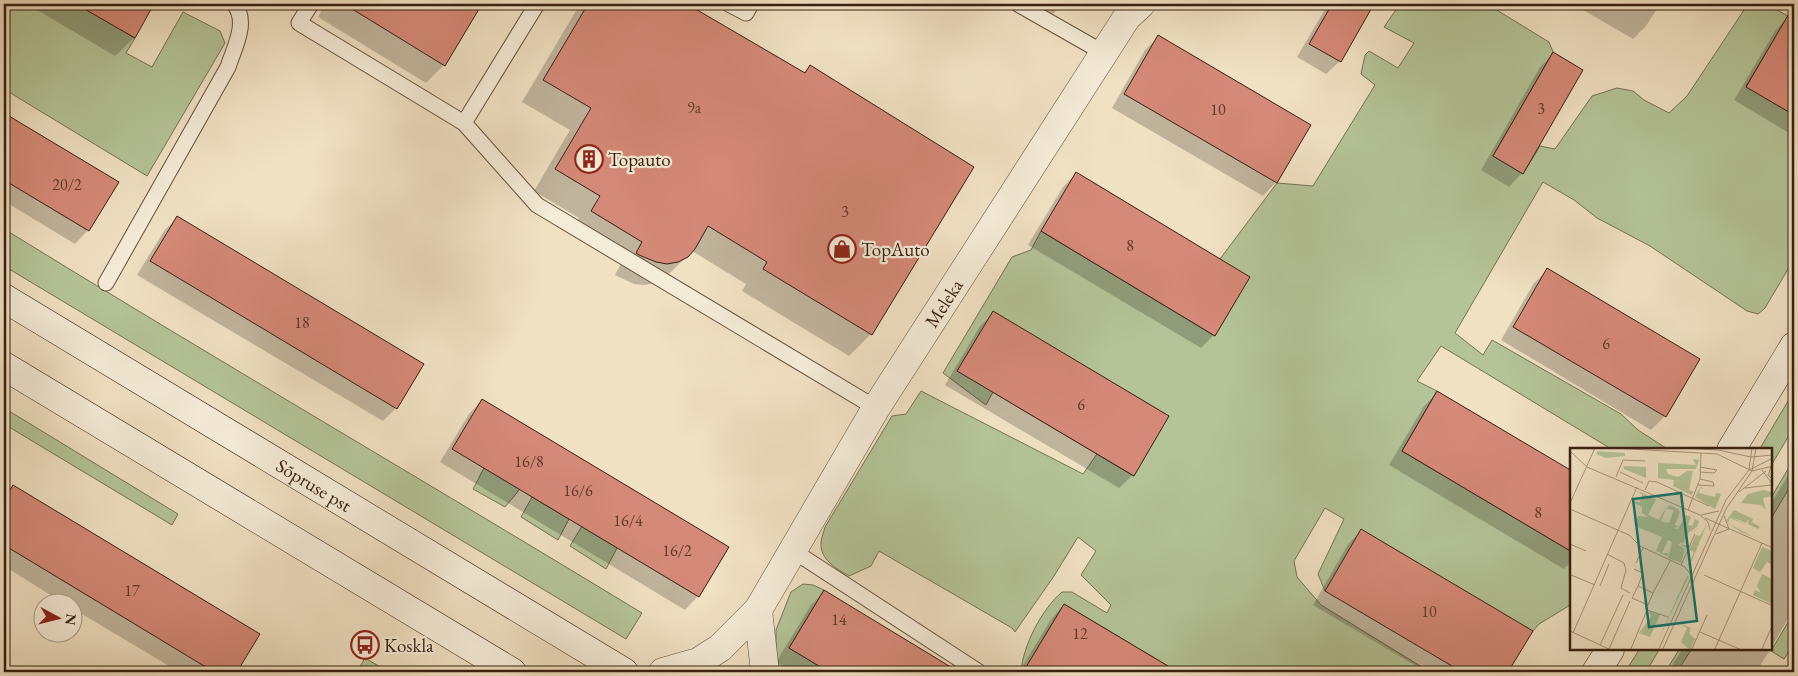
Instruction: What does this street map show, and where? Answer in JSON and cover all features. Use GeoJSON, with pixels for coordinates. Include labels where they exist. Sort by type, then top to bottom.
{"type":"FeatureCollection","features":[{"type":"Feature","properties":{"kind":"main road","name":"Meleka"},"geometry":{"type":"LineString","coordinates":[[663,672],[698,662],[720,648],[758,610],[876,408],[1127,17],[1141,4]]}},
{"type":"Feature","properties":{"kind":"main road","name":"Sõpruse pst"},"geometry":{"type":"LineString","coordinates":[[4,298],[624,672]]}},
{"type":"Feature","properties":{"kind":"main road"},"geometry":{"type":"LineString","coordinates":[[1732,448],[1794,346]]}},
{"type":"Feature","properties":{"kind":"main road"},"geometry":{"type":"LineString","coordinates":[[4,366],[512,672]]}},
{"type":"Feature","properties":{"kind":"main road"},"geometry":{"type":"LineString","coordinates":[[758,610],[765,672]]}},
{"type":"Feature","properties":{"kind":"main road"},"geometry":{"type":"LineString","coordinates":[[1596,672],[1609,651]]}},
{"type":"Feature","properties":{"kind":"lane"},"geometry":{"type":"LineString","coordinates":[[106,283],[228,67],[240,30],[241,17],[234,4]]}},
{"type":"Feature","properties":{"kind":"lane"},"geometry":{"type":"LineString","coordinates":[[311,4],[299,23],[464,123],[537,206],[876,408]]}},
{"type":"Feature","properties":{"kind":"lane"},"geometry":{"type":"LineString","coordinates":[[464,123],[537,4]]}},
{"type":"Feature","properties":{"kind":"lane"},"geometry":{"type":"LineString","coordinates":[[729,4],[746,14],[751,4]]}},
{"type":"Feature","properties":{"kind":"lane"},"geometry":{"type":"LineString","coordinates":[[1018,4],[1104,53]]}},
{"type":"Feature","properties":{"kind":"lane"},"geometry":{"type":"LineString","coordinates":[[792,550],[979,672]]}},
{"type":"Feature","properties":{"kind":"green space"},"geometry":{"type":"Polygon","coordinates":[[[4,4],[76,4],[135,38],[126,53],[152,67],[183,12],[220,31],[225,43],[147,176],[4,89],[4,4]]]}},
{"type":"Feature","properties":{"kind":"green space"},"geometry":{"type":"Polygon","coordinates":[[[1400,4],[1487,4],[1549,42],[1553,52],[1493,156],[1523,174],[1540,146],[1555,149],[1592,96],[1617,88],[1633,91],[1644,100],[1669,113],[1687,96],[1748,4],[1766,4],[1788,16],[1746,86],[1794,115],[1794,259],[1765,308],[1758,314],[1747,311],[1650,246],[1597,218],[1574,200],[1543,182],[1455,333],[1483,355],[1492,340],[1621,414],[1638,430],[1666,448],[1610,448],[1441,346],[1417,381],[1437,391],[1402,451],[1570,551],[1570,605],[1539,624],[1533,631],[1325,591],[1318,574],[1344,519],[1325,508],[1294,561],[1297,577],[1321,605],[1430,672],[1178,672],[1064,604],[1030,661],[1047,672],[1021,672],[1025,650],[1035,628],[1047,608],[1062,592],[1072,592],[1107,613],[1111,605],[1081,575],[1096,551],[1078,537],[1054,576],[1015,632],[1012,628],[879,551],[871,566],[849,576],[826,559],[821,549],[825,527],[892,416],[906,414],[921,391],[1083,474],[1097,454],[1134,476],[993,392],[986,405],[943,373],[1012,257],[1031,250],[1041,231],[1215,336],[1220,259],[1277,183],[1313,186],[1375,85],[1361,74],[1365,55],[1369,51],[1398,68],[1414,43],[1384,27],[1400,4]]]}},
{"type":"Feature","properties":{"kind":"green space"},"geometry":{"type":"Polygon","coordinates":[[[4,229],[642,613],[626,639],[4,266],[4,229]]]}},
{"type":"Feature","properties":{"kind":"green space"},"geometry":{"type":"Polygon","coordinates":[[[1794,391],[1794,427],[1773,462],[1773,448],[1760,448],[1794,391]]]}},
{"type":"Feature","properties":{"kind":"green space"},"geometry":{"type":"Polygon","coordinates":[[[4,408],[178,514],[172,525],[4,424],[4,408]]]}},
{"type":"Feature","properties":{"kind":"green space"},"geometry":{"type":"Polygon","coordinates":[[[1794,459],[1794,480],[1773,515],[1773,494],[1794,459]]]}},
{"type":"Feature","properties":{"kind":"green space"},"geometry":{"type":"Polygon","coordinates":[[[484,468],[520,489],[505,507],[473,489],[484,468]]]}},
{"type":"Feature","properties":{"kind":"green space"},"geometry":{"type":"Polygon","coordinates":[[[532,497],[569,519],[558,540],[521,517],[532,497]]]}},
{"type":"Feature","properties":{"kind":"green space"},"geometry":{"type":"Polygon","coordinates":[[[582,526],[617,548],[606,569],[570,546],[582,526]]]}},
{"type":"Feature","properties":{"kind":"green space"},"geometry":{"type":"Polygon","coordinates":[[[803,584],[813,585],[824,590],[789,648],[829,672],[780,672],[776,650],[776,630],[791,592],[803,584]]]}},
{"type":"Feature","properties":{"kind":"green space"},"geometry":{"type":"Polygon","coordinates":[[[1794,612],[1794,643],[1784,659],[1771,651],[1773,651],[1773,648],[1794,612]]]}},
{"type":"Feature","properties":{"kind":"green space"},"geometry":{"type":"Polygon","coordinates":[[[1638,651],[1658,651],[1646,672],[1625,672],[1638,651]]]}},
{"type":"Feature","properties":{"kind":"green space"},"geometry":{"type":"Polygon","coordinates":[[[1678,651],[1690,651],[1677,672],[1665,672],[1678,651]]]}},
{"type":"Feature","properties":{"kind":"green space"},"geometry":{"type":"Polygon","coordinates":[[[365,658],[389,672],[357,672],[365,658]]]}},
{"type":"Feature","properties":{"kind":"building"},"geometry":{"type":"Polygon","coordinates":[[[76,4],[154,4],[135,38],[76,4]]]}},
{"type":"Feature","properties":{"kind":"building"},"geometry":{"type":"Polygon","coordinates":[[[344,4],[482,4],[445,66],[344,4]]]}},
{"type":"Feature","properties":{"kind":"building"},"geometry":{"type":"Polygon","coordinates":[[[588,4],[687,4],[805,73],[810,65],[974,167],[872,335],[763,269],[767,262],[708,226],[695,249],[688,257],[678,262],[667,264],[656,262],[636,253],[642,242],[591,211],[600,196],[555,169],[591,108],[543,80],[588,4]]]}},
{"type":"Feature","properties":{"kind":"building"},"geometry":{"type":"Polygon","coordinates":[[[1332,4],[1374,4],[1341,62],[1309,44],[1332,4]]]}},
{"type":"Feature","properties":{"kind":"building"},"geometry":{"type":"Polygon","coordinates":[[[1794,5],[1794,115],[1746,87],[1794,5]]]}},
{"type":"Feature","properties":{"kind":"building"},"geometry":{"type":"Polygon","coordinates":[[[1158,35],[1311,125],[1277,183],[1124,94],[1158,35]]]}},
{"type":"Feature","properties":{"kind":"building"},"geometry":{"type":"Polygon","coordinates":[[[1553,52],[1583,70],[1523,174],[1493,156],[1553,52]]]}},
{"type":"Feature","properties":{"kind":"building"},"geometry":{"type":"Polygon","coordinates":[[[4,113],[119,182],[89,231],[4,180],[4,113]]]}},
{"type":"Feature","properties":{"kind":"building"},"geometry":{"type":"Polygon","coordinates":[[[1076,172],[1250,277],[1215,336],[1041,231],[1076,172]]]}},
{"type":"Feature","properties":{"kind":"building"},"geometry":{"type":"Polygon","coordinates":[[[177,216],[424,364],[397,409],[150,261],[177,216]]]}},
{"type":"Feature","properties":{"kind":"building"},"geometry":{"type":"Polygon","coordinates":[[[1547,268],[1700,359],[1666,417],[1513,327],[1547,268]]]}},
{"type":"Feature","properties":{"kind":"building"},"geometry":{"type":"Polygon","coordinates":[[[993,311],[1169,416],[1134,476],[957,371],[993,311]]]}},
{"type":"Feature","properties":{"kind":"building"},"geometry":{"type":"Polygon","coordinates":[[[1437,391],[1570,470],[1570,551],[1402,451],[1437,391]]]}},
{"type":"Feature","properties":{"kind":"building"},"geometry":{"type":"Polygon","coordinates":[[[482,399],[729,547],[699,597],[452,449],[482,399]]]}},
{"type":"Feature","properties":{"kind":"building"},"geometry":{"type":"Polygon","coordinates":[[[13,485],[260,634],[237,672],[214,672],[4,545],[4,501],[13,485]]]}},
{"type":"Feature","properties":{"kind":"building"},"geometry":{"type":"Polygon","coordinates":[[[1361,529],[1533,631],[1508,672],[1462,672],[1325,591],[1361,529]]]}},
{"type":"Feature","properties":{"kind":"building"},"geometry":{"type":"Polygon","coordinates":[[[824,590],[959,672],[829,672],[789,648],[824,590]]]}},
{"type":"Feature","properties":{"kind":"building"},"geometry":{"type":"Polygon","coordinates":[[[1064,604],[1178,672],[1023,672],[1064,604]]]}},
{"type":"Feature","properties":{"kind":"place","name":"Topauto"},"geometry":{"type":"Point","coordinates":[589,159]}},
{"type":"Feature","properties":{"kind":"place","name":"TopAuto"},"geometry":{"type":"Point","coordinates":[842,249]}},
{"type":"Feature","properties":{"kind":"place","name":"Koskla"},"geometry":{"type":"Point","coordinates":[365,645]}}]}
